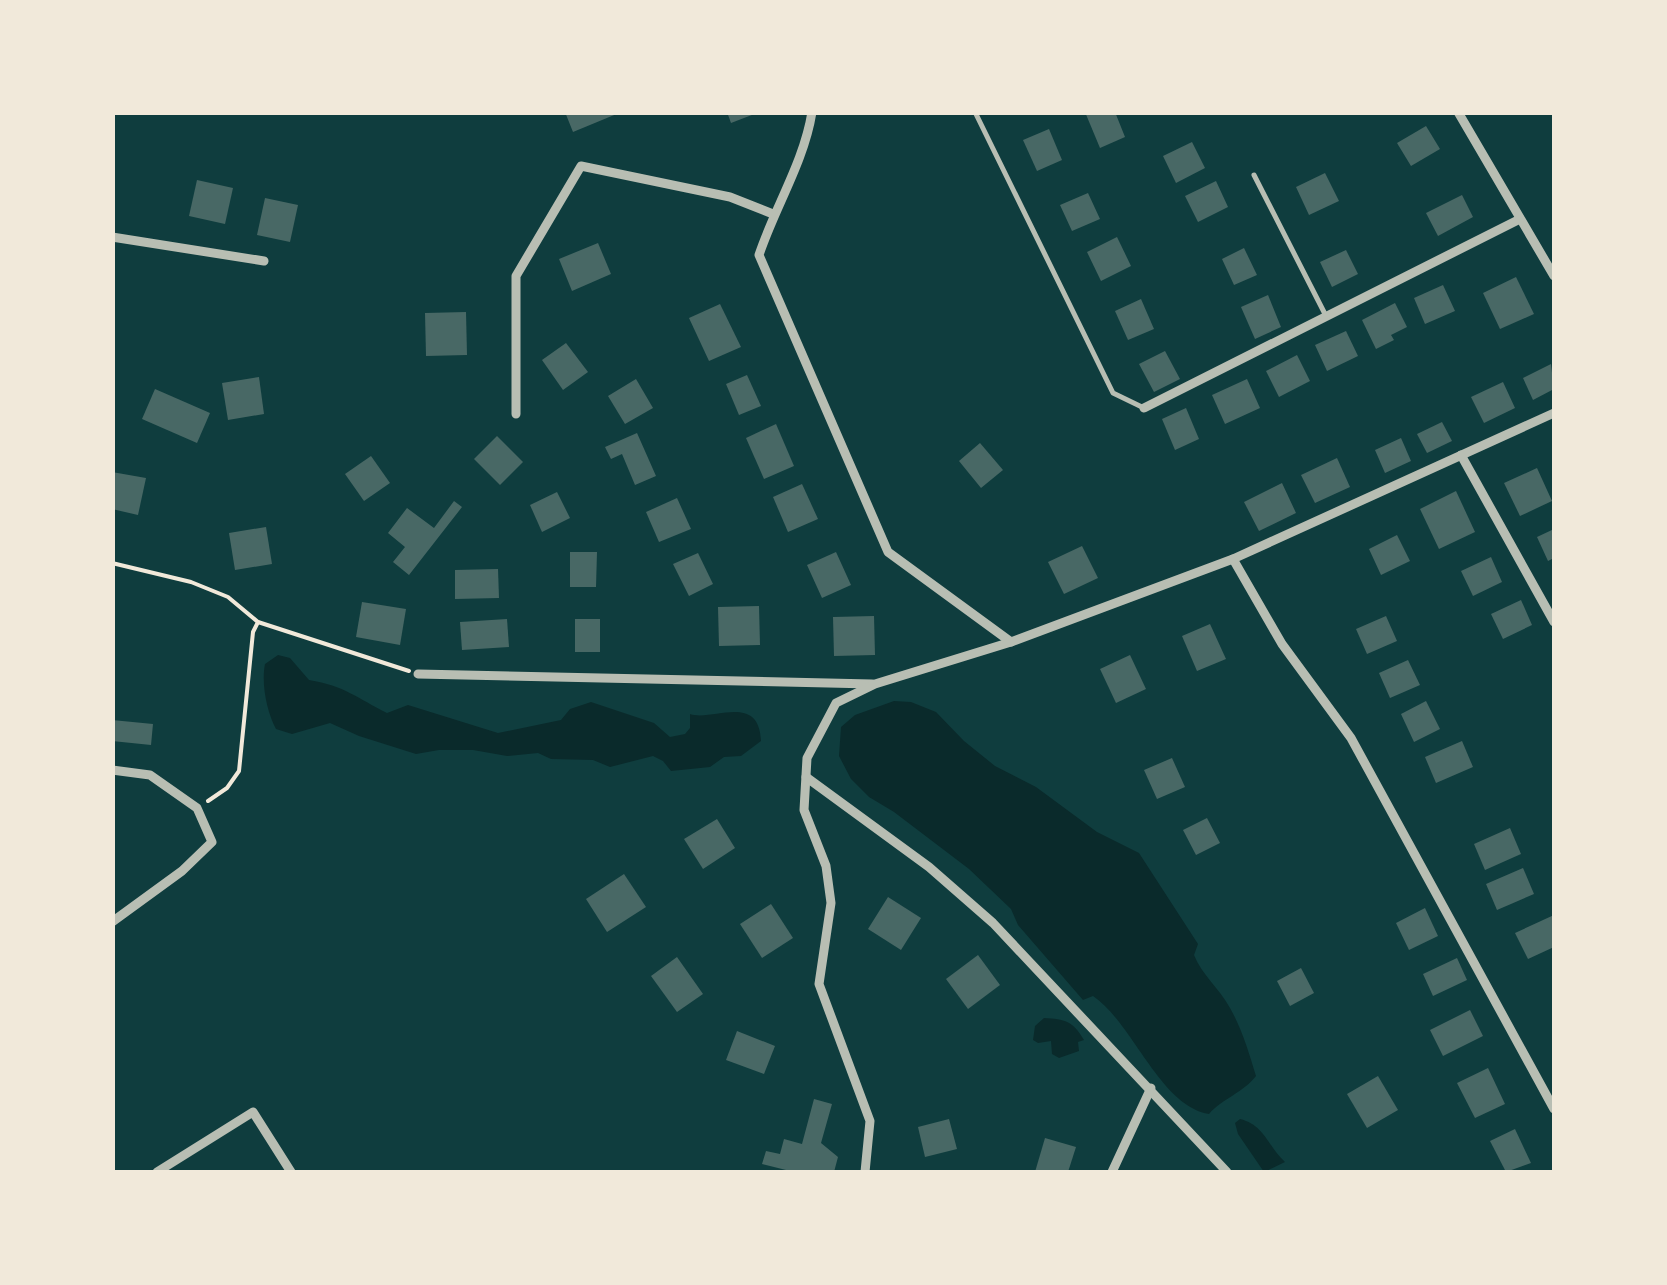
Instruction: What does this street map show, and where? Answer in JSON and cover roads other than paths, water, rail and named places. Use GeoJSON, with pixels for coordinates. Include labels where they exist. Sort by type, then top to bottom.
{"type":"FeatureCollection","features":[{"type":"Feature","properties":{"kind":"street"},"geometry":{"type":"LineString","coordinates":[[812,112],[808,140],[758,255],[888,552],[1011,642]]}},
{"type":"Feature","properties":{"kind":"street"},"geometry":{"type":"LineString","coordinates":[[1458,112],[1554,276]]}},
{"type":"Feature","properties":{"kind":"street"},"geometry":{"type":"LineString","coordinates":[[516,414],[516,276],[581,166],[730,197],[773,214]]}},
{"type":"Feature","properties":{"kind":"street"},"geometry":{"type":"LineString","coordinates":[[1144,408],[1520,219]]}},
{"type":"Feature","properties":{"kind":"street"},"geometry":{"type":"LineString","coordinates":[[112,237],[264,261]]}},
{"type":"Feature","properties":{"kind":"street"},"geometry":{"type":"LineString","coordinates":[[865,1172],[870,1121],[819,984],[832,903],[826,866],[804,810],[807,758],[836,703],[874,684],[1011,642],[1233,559],[1554,413]]}},
{"type":"Feature","properties":{"kind":"street"},"geometry":{"type":"LineString","coordinates":[[1460,455],[1554,622]]}},
{"type":"Feature","properties":{"kind":"street"},"geometry":{"type":"LineString","coordinates":[[1233,559],[1282,644],[1351,738],[1554,1107]]}},
{"type":"Feature","properties":{"kind":"street"},"geometry":{"type":"LineString","coordinates":[[418,674],[874,684]]}},
{"type":"Feature","properties":{"kind":"street"},"geometry":{"type":"LineString","coordinates":[[112,770],[150,775],[197,808],[212,842],[182,872],[112,922]]}},
{"type":"Feature","properties":{"kind":"street"},"geometry":{"type":"LineString","coordinates":[[806,777],[929,867],[993,923],[1227,1172]]}},
{"type":"Feature","properties":{"kind":"street"},"geometry":{"type":"LineString","coordinates":[[1112,1172],[1151,1088]]}},
{"type":"Feature","properties":{"kind":"street"},"geometry":{"type":"LineString","coordinates":[[157,1172],[253,1112],[291,1172]]}},
{"type":"Feature","properties":{"kind":"lane"},"geometry":{"type":"LineString","coordinates":[[975,112],[1113,392],[1144,408]]}},
{"type":"Feature","properties":{"kind":"lane"},"geometry":{"type":"LineString","coordinates":[[1254,175],[1326,316]]}},
{"type":"Feature","properties":{"kind":"water"},"geometry":{"type":"Polygon","coordinates":[[[278,655],[290,658],[309,680],[342,689],[387,713],[408,705],[498,733],[561,720],[570,709],[591,702],[654,723],[670,737],[685,734],[690,728],[690,714],[743,713],[758,726],[761,741],[741,756],[724,757],[710,767],[671,771],[653,756],[610,767],[593,760],[551,759],[538,753],[507,756],[439,750],[416,754],[330,723],[292,734],[276,729],[266,698],[265,664],[278,655]]]}},
{"type":"Feature","properties":{"kind":"water"},"geometry":{"type":"Polygon","coordinates":[[[894,701],[911,702],[936,712],[995,766],[1036,787],[1097,832],[1139,853],[1198,944],[1194,955],[1197,962],[1234,1016],[1256,1076],[1251,1082],[1209,1114],[1176,1096],[1107,1008],[1093,996],[1083,1000],[1018,925],[1011,909],[969,869],[869,797],[851,779],[839,756],[841,727],[855,715],[894,701]]]}},
{"type":"Feature","properties":{"kind":"water"},"geometry":{"type":"Polygon","coordinates":[[[1044,1018],[1072,1025],[1084,1040],[1078,1042],[1079,1051],[1059,1058],[1052,1054],[1051,1041],[1033,1040],[1035,1026],[1044,1018]]]}},
{"type":"Feature","properties":{"kind":"water"},"geometry":{"type":"Polygon","coordinates":[[[1240,1119],[1261,1131],[1285,1162],[1264,1172],[1238,1134],[1235,1123],[1240,1119]]]}}]}
